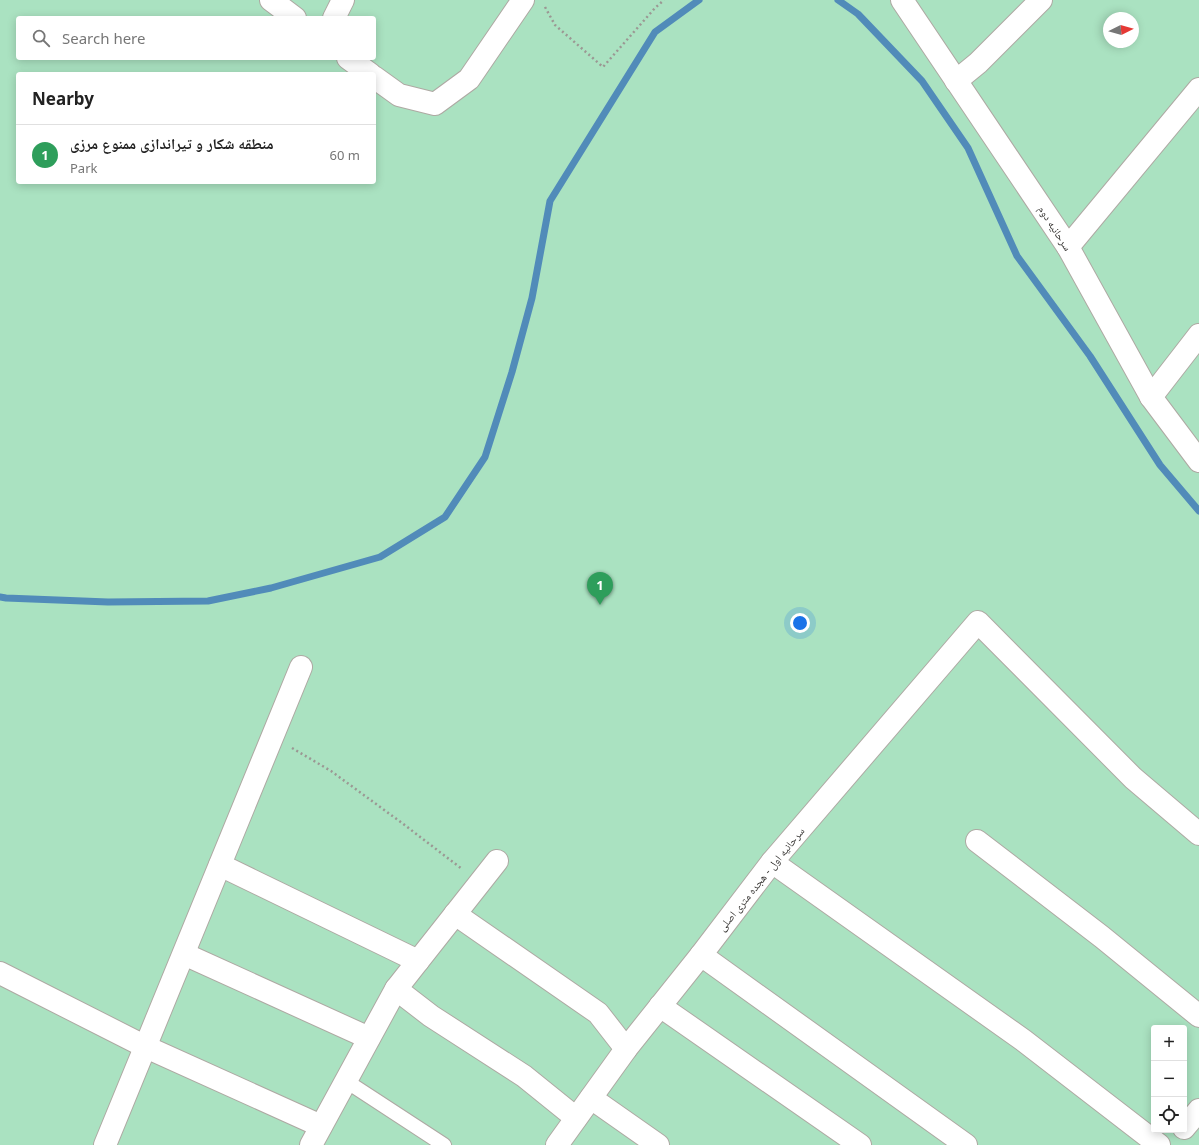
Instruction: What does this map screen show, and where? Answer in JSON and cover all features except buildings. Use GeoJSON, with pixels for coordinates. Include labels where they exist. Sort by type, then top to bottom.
{"type":"FeatureCollection","features":[{"type":"Feature","properties":{"kind":"street"},"geometry":{"type":"LineString","coordinates":[[271,0],[292,16]]}},
{"type":"Feature","properties":{"kind":"street"},"geometry":{"type":"LineString","coordinates":[[335,16],[343,0]]}},
{"type":"Feature","properties":{"kind":"street"},"geometry":{"type":"LineString","coordinates":[[376,78],[398,94],[435,104],[469,79],[523,0]]}},
{"type":"Feature","properties":{"kind":"street","name":"سرحانیه دوم"},"geometry":{"type":"LineString","coordinates":[[902,0],[1068,247],[1151,397],[1199,461]]}},
{"type":"Feature","properties":{"kind":"street"},"geometry":{"type":"LineString","coordinates":[[956,81],[978,63],[1041,0]]}},
{"type":"Feature","properties":{"kind":"street"},"geometry":{"type":"LineString","coordinates":[[351,60],[367,72]]}},
{"type":"Feature","properties":{"kind":"street"},"geometry":{"type":"LineString","coordinates":[[1068,247],[1199,89]]}},
{"type":"Feature","properties":{"kind":"street"},"geometry":{"type":"LineString","coordinates":[[1151,397],[1199,335]]}},
{"type":"Feature","properties":{"kind":"street","name":"سرحانیه اول - هجده متری اصلی"},"geometry":{"type":"LineString","coordinates":[[556,1145],[626,1049],[701,955],[772,862],[978,622],[1133,778],[1199,834]]}},
{"type":"Feature","properties":{"kind":"street"},"geometry":{"type":"LineString","coordinates":[[105,1145],[301,667]]}},
{"type":"Feature","properties":{"kind":"street"},"geometry":{"type":"LineString","coordinates":[[977,841],[1102,937],[1199,1016]]}},
{"type":"Feature","properties":{"kind":"street"},"geometry":{"type":"LineString","coordinates":[[311,1145],[396,989],[497,861]]}},
{"type":"Feature","properties":{"kind":"street"},"geometry":{"type":"LineString","coordinates":[[772,862],[1023,1040],[1159,1145]]}},
{"type":"Feature","properties":{"kind":"street"},"geometry":{"type":"LineString","coordinates":[[220,865],[418,961]]}},
{"type":"Feature","properties":{"kind":"street"},"geometry":{"type":"LineString","coordinates":[[455,914],[598,1013],[626,1049]]}},
{"type":"Feature","properties":{"kind":"street"},"geometry":{"type":"LineString","coordinates":[[184,954],[369,1038]]}},
{"type":"Feature","properties":{"kind":"street"},"geometry":{"type":"LineString","coordinates":[[701,955],[966,1145]]}},
{"type":"Feature","properties":{"kind":"street"},"geometry":{"type":"LineString","coordinates":[[0,973],[146,1047],[321,1126]]}},
{"type":"Feature","properties":{"kind":"street"},"geometry":{"type":"LineString","coordinates":[[396,989],[431,1016],[524,1076],[576,1118]]}},
{"type":"Feature","properties":{"kind":"street"},"geometry":{"type":"LineString","coordinates":[[660,1006],[860,1145]]}},
{"type":"Feature","properties":{"kind":"street"},"geometry":{"type":"LineString","coordinates":[[591,1098],[658,1145]]}},
{"type":"Feature","properties":{"kind":"street"},"geometry":{"type":"LineString","coordinates":[[1187,1124],[1199,1110]]}},
{"type":"Feature","properties":{"kind":"street"},"geometry":{"type":"LineString","coordinates":[[1171,1145],[1180,1133]]}},
{"type":"Feature","properties":{"kind":"lane"},"geometry":{"type":"LineString","coordinates":[[346,1082],[444,1145]]}},
{"type":"Feature","properties":{"kind":"path"},"geometry":{"type":"LineString","coordinates":[[545,6],[554,25],[603,67],[655,8],[664,0]]}},
{"type":"Feature","properties":{"kind":"path"},"geometry":{"type":"LineString","coordinates":[[272,737],[332,771],[479,883]]}},
{"type":"Feature","properties":{"kind":"green space"},"geometry":{"type":"Polygon","coordinates":[[[0,0],[1199,0],[1199,1145],[0,1145],[0,0]]]}},
{"type":"Feature","properties":{"kind":"waterway"},"geometry":{"type":"LineString","coordinates":[[0,597],[108,602],[208,601],[271,588],[380,557],[445,517],[485,457],[512,372],[532,298],[550,201],[655,32],[699,0]]}},
{"type":"Feature","properties":{"kind":"waterway"},"geometry":{"type":"LineString","coordinates":[[838,0],[858,14],[922,81],[968,148],[1017,256],[1090,356],[1160,465],[1199,511]]}},
{"type":"Feature","properties":{"kind":"place","name":"منطقه شکار و تیراندازی ممنوع مرزی"},"geometry":{"type":"Point","coordinates":[600,605]}}]}
